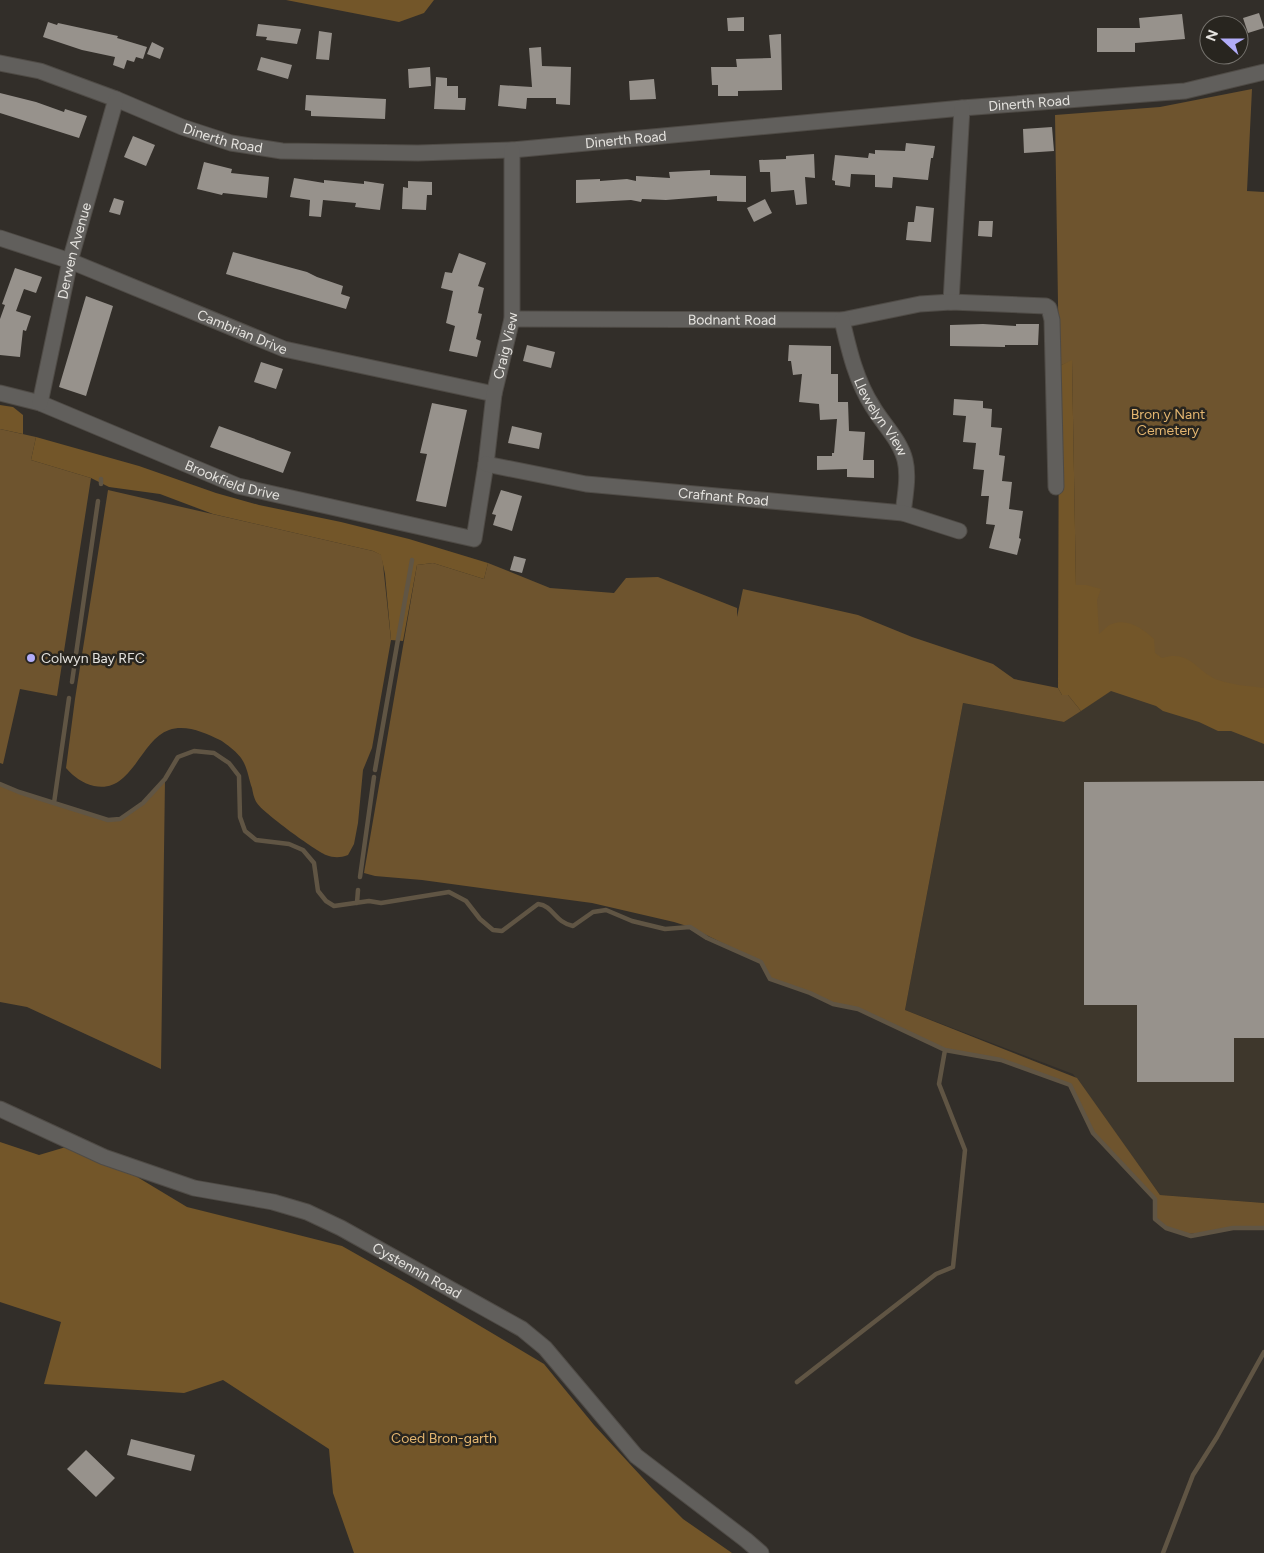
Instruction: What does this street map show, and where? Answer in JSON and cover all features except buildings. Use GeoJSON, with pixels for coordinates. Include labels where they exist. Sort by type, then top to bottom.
{"type":"FeatureCollection","features":[{"type":"Feature","properties":{"kind":"street","name":"Dinerth Road"},"geometry":{"type":"LineString","coordinates":[[0,63],[40,71],[116,99],[182,127],[231,143],[282,151],[418,153],[512,150],[962,108],[1185,91],[1264,72]]}},
{"type":"Feature","properties":{"kind":"street","name":"Derwen Avenue"},"geometry":{"type":"LineString","coordinates":[[40,403],[70,261],[116,99]]}},
{"type":"Feature","properties":{"kind":"street"},"geometry":{"type":"LineString","coordinates":[[950,302],[962,108]]}},
{"type":"Feature","properties":{"kind":"street","name":"Craig View"},"geometry":{"type":"LineString","coordinates":[[474,539],[486,464],[494,394],[512,319],[512,150]]}},
{"type":"Feature","properties":{"kind":"street","name":"Cambrian Drive"},"geometry":{"type":"LineString","coordinates":[[0,238],[70,261],[284,349],[494,394]]}},
{"type":"Feature","properties":{"kind":"street","name":"Bodnant Road"},"geometry":{"type":"LineString","coordinates":[[512,319],[842,320],[920,304],[950,302],[1046,306],[1049,308],[1052,320],[1056,487]]}},
{"type":"Feature","properties":{"kind":"street","name":"Llewelyn View"},"geometry":{"type":"LineString","coordinates":[[842,320],[851,356],[861,384],[872,406],[898,442],[905,460],[906,479],[903,513]]}},
{"type":"Feature","properties":{"kind":"street","name":"Brookfield Drive"},"geometry":{"type":"LineString","coordinates":[[0,393],[40,403],[238,486],[474,539]]}},
{"type":"Feature","properties":{"kind":"street","name":"Crafnant Road"},"geometry":{"type":"LineString","coordinates":[[486,464],[586,484],[903,513],[959,531]]}},
{"type":"Feature","properties":{"kind":"street","name":"Cystennin Road"},"geometry":{"type":"LineString","coordinates":[[0,1109],[104,1157],[176,1182],[194,1188],[273,1202],[307,1212],[341,1228],[522,1329],[550,1354],[636,1456],[746,1540],[760,1553]]}},
{"type":"Feature","properties":{"kind":"shaded area"},"geometry":{"type":"Polygon","coordinates":[[[1119,685],[1264,724],[1264,1203],[1160,1195],[1073,1074],[905,1010],[963,703],[1064,722],[1119,685]]]}},
{"type":"Feature","properties":{"kind":"green space"},"geometry":{"type":"Polygon","coordinates":[[[286,0],[434,0],[424,13],[399,22],[286,0]]]}},
{"type":"Feature","properties":{"kind":"green space","name":"Bron y Nant Cemetery"},"geometry":{"type":"Polygon","coordinates":[[[1252,89],[1247,191],[1264,192],[1264,707],[1077,648],[1072,361],[1059,366],[1055,115],[1160,107],[1252,89]]]}},
{"type":"Feature","properties":{"kind":"green space"},"geometry":{"type":"Polygon","coordinates":[[[1072,360],[1076,585],[1086,585],[1101,589],[1097,600],[1099,634],[1112,624],[1129,623],[1140,628],[1154,639],[1155,653],[1162,658],[1172,656],[1187,659],[1218,680],[1264,688],[1264,744],[1231,731],[1218,731],[1199,722],[1163,711],[1156,706],[1111,691],[1081,711],[1068,695],[1062,695],[1058,688],[1059,366],[1072,360]]]}},
{"type":"Feature","properties":{"kind":"green space"},"geometry":{"type":"Polygon","coordinates":[[[0,405],[13,407],[23,415],[23,434],[0,429],[0,405]]]}},
{"type":"Feature","properties":{"kind":"green space"},"geometry":{"type":"Polygon","coordinates":[[[0,429],[36,437],[31,460],[91,478],[57,696],[20,689],[3,764],[0,763],[0,429]]]}},
{"type":"Feature","properties":{"kind":"green space"},"geometry":{"type":"Polygon","coordinates":[[[36,437],[139,466],[216,493],[259,505],[341,522],[409,539],[488,563],[484,579],[433,563],[417,565],[403,641],[391,640],[385,574],[381,555],[373,551],[213,514],[160,494],[109,487],[91,478],[31,460],[36,437]]]}},
{"type":"Feature","properties":{"kind":"green space"},"geometry":{"type":"Polygon","coordinates":[[[108,490],[373,551],[382,555],[391,640],[372,748],[363,770],[354,844],[348,855],[332,857],[320,852],[268,814],[255,800],[247,769],[240,757],[220,740],[195,730],[175,728],[159,736],[150,744],[127,774],[118,782],[107,786],[94,786],[86,783],[75,777],[66,768],[108,490]]]}},
{"type":"Feature","properties":{"kind":"green space"},"geometry":{"type":"Polygon","coordinates":[[[433,563],[484,579],[488,563],[550,588],[614,593],[626,578],[658,577],[737,608],[737,617],[743,589],[858,615],[912,637],[993,664],[1014,679],[1058,688],[1062,695],[1068,695],[1081,711],[1064,722],[963,703],[905,1010],[1077,1078],[1160,1195],[1264,1203],[1264,1229],[1233,1228],[1193,1234],[1175,1231],[1165,1226],[1155,1219],[1155,1199],[1093,1133],[1070,1085],[1001,1060],[945,1050],[858,1009],[833,1004],[810,993],[770,979],[761,962],[690,927],[592,903],[422,880],[375,876],[364,873],[417,565],[433,563]]]}},
{"type":"Feature","properties":{"kind":"green space"},"geometry":{"type":"Polygon","coordinates":[[[165,779],[161,1069],[27,1007],[0,1002],[0,784],[19,792],[108,820],[120,819],[143,803],[165,779]]]}},
{"type":"Feature","properties":{"kind":"green space","name":"Coed Bron-garth"},"geometry":{"type":"Polygon","coordinates":[[[0,1142],[39,1155],[76,1144],[104,1157],[187,1207],[342,1246],[544,1364],[594,1425],[652,1488],[683,1519],[732,1553],[354,1553],[333,1493],[329,1449],[223,1380],[184,1393],[44,1384],[61,1322],[0,1302],[0,1142]]]}},
{"type":"Feature","properties":{"kind":"waterway"},"geometry":{"type":"LineString","coordinates":[[101,479],[101,484]]}},
{"type":"Feature","properties":{"kind":"waterway"},"geometry":{"type":"LineString","coordinates":[[72,682],[98,501]]}},
{"type":"Feature","properties":{"kind":"waterway"},"geometry":{"type":"LineString","coordinates":[[375,770],[412,560]]}},
{"type":"Feature","properties":{"kind":"waterway"},"geometry":{"type":"LineString","coordinates":[[54,803],[69,698]]}},
{"type":"Feature","properties":{"kind":"waterway"},"geometry":{"type":"LineString","coordinates":[[0,784],[19,792],[108,820],[120,819],[143,803],[165,779],[178,757],[194,751],[214,753],[229,763],[239,776],[240,817],[245,831],[256,840],[289,844],[303,850],[314,863],[318,891],[326,901],[334,906],[369,901],[381,903],[449,892],[466,901],[480,919],[493,930],[502,931],[538,904],[548,908],[562,921],[573,926],[593,912],[606,910],[632,921],[665,929],[690,927],[707,938],[761,962],[770,979],[810,993],[833,1004],[858,1009],[945,1050],[1001,1060],[1070,1085],[1093,1133],[1155,1199],[1155,1219],[1166,1228],[1191,1236],[1233,1228],[1264,1228]]}},
{"type":"Feature","properties":{"kind":"waterway"},"geometry":{"type":"LineString","coordinates":[[360,877],[374,777]]}},
{"type":"Feature","properties":{"kind":"waterway"},"geometry":{"type":"LineString","coordinates":[[357,903],[358,890]]}},
{"type":"Feature","properties":{"kind":"waterway"},"geometry":{"type":"LineString","coordinates":[[797,1382],[936,1274],[953,1267],[965,1150],[939,1084],[945,1050]]}},
{"type":"Feature","properties":{"kind":"waterway"},"geometry":{"type":"LineString","coordinates":[[1163,1553],[1193,1475],[1217,1437],[1264,1352]]}},
{"type":"Feature","properties":{"kind":"place","name":"Colwyn Bay RFC"},"geometry":{"type":"Point","coordinates":[31,658]}}]}
